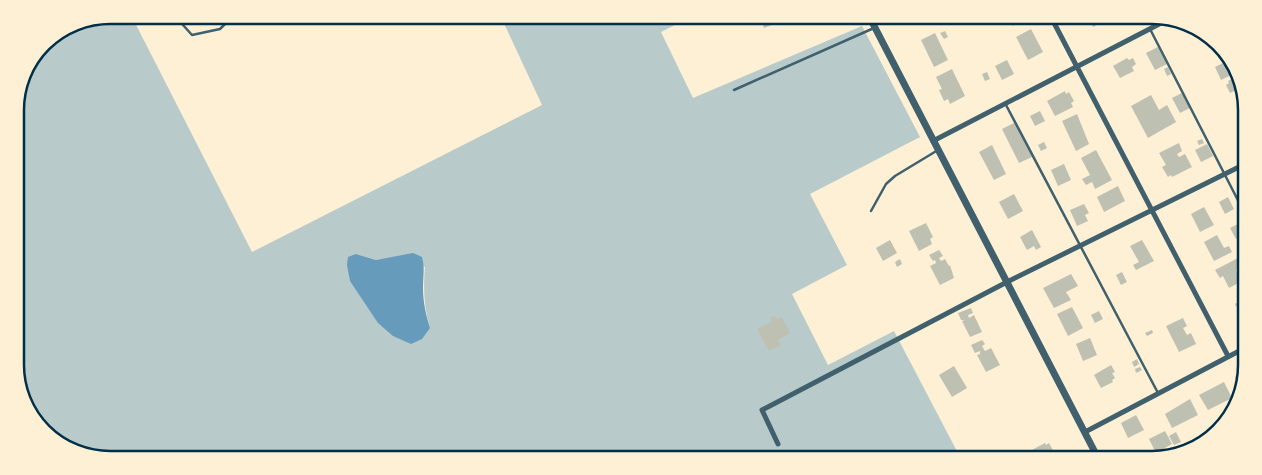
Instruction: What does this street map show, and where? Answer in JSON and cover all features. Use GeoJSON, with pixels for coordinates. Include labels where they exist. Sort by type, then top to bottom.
{"type":"FeatureCollection","features":[{"type":"Feature","properties":{"kind":"street"},"geometry":{"type":"LineString","coordinates":[[872,24],[1094,451]]}},
{"type":"Feature","properties":{"kind":"street"},"geometry":{"type":"LineString","coordinates":[[1055,24],[1228,356]]}},
{"type":"Feature","properties":{"kind":"street"},"geometry":{"type":"LineString","coordinates":[[933,141],[1160,24]]}},
{"type":"Feature","properties":{"kind":"street"},"geometry":{"type":"LineString","coordinates":[[778,444],[762,410],[1007,282],[1081,247],[1238,167]]}},
{"type":"Feature","properties":{"kind":"street"},"geometry":{"type":"LineString","coordinates":[[1085,432],[1238,351]]}},
{"type":"Feature","properties":{"kind":"lane"},"geometry":{"type":"LineString","coordinates":[[182,24],[192,35],[220,29],[225,24]]}},
{"type":"Feature","properties":{"kind":"lane"},"geometry":{"type":"LineString","coordinates":[[734,90],[874,28]]}},
{"type":"Feature","properties":{"kind":"lane"},"geometry":{"type":"LineString","coordinates":[[1150,29],[1238,202]]}},
{"type":"Feature","properties":{"kind":"lane"},"geometry":{"type":"LineString","coordinates":[[1006,105],[1158,393]]}},
{"type":"Feature","properties":{"kind":"lane"},"geometry":{"type":"LineString","coordinates":[[871,211],[886,184],[895,176],[938,150]]}},
{"type":"Feature","properties":{"kind":"shaded area"},"geometry":{"type":"Polygon","coordinates":[[[136,24],[252,252],[542,105],[504,24],[677,24],[661,32],[693,98],[862,26],[920,137],[810,194],[847,265],[792,294],[828,365],[894,331],[957,451],[109,451],[82,447],[62,437],[45,422],[33,404],[25,382],[24,104],[27,87],[41,57],[66,35],[93,25],[136,24]],[[356,254],[430,328],[424,298],[425,267],[393,258],[376,260],[356,254]]]}},
{"type":"Feature","properties":{"kind":"water"},"geometry":{"type":"Polygon","coordinates":[[[413,253],[422,257],[424,298],[430,328],[422,339],[411,344],[393,336],[378,323],[350,281],[347,265],[348,257],[356,254],[376,260],[413,253]]]}},
{"type":"Feature","properties":{"kind":"building"},"geometry":{"type":"Polygon","coordinates":[[[762,24],[774,24],[764,28],[762,24]]]}},
{"type":"Feature","properties":{"kind":"building"},"geometry":{"type":"Polygon","coordinates":[[[1031,29],[1043,52],[1028,60],[1016,37],[1031,29]]]}},
{"type":"Feature","properties":{"kind":"building"},"geometry":{"type":"Polygon","coordinates":[[[945,31],[948,37],[944,39],[940,33],[945,31]]]}},
{"type":"Feature","properties":{"kind":"building"},"geometry":{"type":"Polygon","coordinates":[[[935,33],[948,60],[934,67],[921,40],[935,33]]]}},
{"type":"Feature","properties":{"kind":"building"},"geometry":{"type":"Polygon","coordinates":[[[1158,47],[1167,64],[1155,70],[1146,53],[1158,47]]]}},
{"type":"Feature","properties":{"kind":"building"},"geometry":{"type":"Polygon","coordinates":[[[1127,58],[1129,60],[1133,58],[1136,64],[1132,67],[1134,71],[1120,78],[1113,66],[1127,58]]]}},
{"type":"Feature","properties":{"kind":"building"},"geometry":{"type":"Polygon","coordinates":[[[1007,60],[1014,74],[1002,80],[995,66],[1007,60]]]}},
{"type":"Feature","properties":{"kind":"building"},"geometry":{"type":"Polygon","coordinates":[[[1224,62],[1231,75],[1221,80],[1215,67],[1224,62]]]}},
{"type":"Feature","properties":{"kind":"building"},"geometry":{"type":"Polygon","coordinates":[[[1168,67],[1171,74],[1167,76],[1164,69],[1168,67]]]}},
{"type":"Feature","properties":{"kind":"building"},"geometry":{"type":"Polygon","coordinates":[[[952,69],[965,96],[950,104],[948,99],[944,101],[939,90],[942,89],[936,77],[952,69]]]}},
{"type":"Feature","properties":{"kind":"building"},"geometry":{"type":"Polygon","coordinates":[[[987,72],[990,79],[985,81],[982,74],[987,72]]]}},
{"type":"Feature","properties":{"kind":"building"},"geometry":{"type":"Polygon","coordinates":[[[1232,79],[1236,90],[1230,93],[1226,85],[1229,83],[1228,81],[1232,79]]]}},
{"type":"Feature","properties":{"kind":"building"},"geometry":{"type":"Polygon","coordinates":[[[1065,91],[1066,94],[1069,92],[1074,101],[1071,103],[1073,107],[1055,116],[1047,101],[1065,91]]]}},
{"type":"Feature","properties":{"kind":"building"},"geometry":{"type":"Polygon","coordinates":[[[1182,93],[1190,108],[1180,113],[1172,98],[1182,93]]]}},
{"type":"Feature","properties":{"kind":"building"},"geometry":{"type":"Polygon","coordinates":[[[1151,95],[1159,110],[1167,105],[1176,122],[1148,138],[1131,106],[1151,95]]]}},
{"type":"Feature","properties":{"kind":"building"},"geometry":{"type":"Polygon","coordinates":[[[1040,111],[1045,121],[1035,126],[1030,116],[1040,111]]]}},
{"type":"Feature","properties":{"kind":"building"},"geometry":{"type":"Polygon","coordinates":[[[1077,114],[1089,144],[1076,151],[1062,121],[1077,114]]]}},
{"type":"Feature","properties":{"kind":"building"},"geometry":{"type":"Polygon","coordinates":[[[1014,123],[1032,157],[1019,163],[1002,129],[1014,123]]]}},
{"type":"Feature","properties":{"kind":"building"},"geometry":{"type":"Polygon","coordinates":[[[1202,139],[1204,143],[1199,145],[1197,141],[1202,139]]]}},
{"type":"Feature","properties":{"kind":"building"},"geometry":{"type":"Polygon","coordinates":[[[1044,142],[1047,148],[1041,151],[1038,145],[1044,142]]]}},
{"type":"Feature","properties":{"kind":"building"},"geometry":{"type":"Polygon","coordinates":[[[1179,143],[1182,151],[1177,154],[1179,157],[1185,154],[1192,167],[1172,177],[1171,175],[1168,177],[1162,167],[1166,165],[1159,153],[1179,143]]]}},
{"type":"Feature","properties":{"kind":"building"},"geometry":{"type":"Polygon","coordinates":[[[1207,144],[1213,156],[1201,162],[1195,150],[1207,144]]]}},
{"type":"Feature","properties":{"kind":"building"},"geometry":{"type":"Polygon","coordinates":[[[992,145],[1006,174],[994,180],[979,152],[992,145]]]}},
{"type":"Feature","properties":{"kind":"building"},"geometry":{"type":"Polygon","coordinates":[[[1096,150],[1112,180],[1095,189],[1092,182],[1086,185],[1082,179],[1090,175],[1081,158],[1096,150]]]}},
{"type":"Feature","properties":{"kind":"building"},"geometry":{"type":"Polygon","coordinates":[[[1064,164],[1071,180],[1058,186],[1051,170],[1064,164]]]}},
{"type":"Feature","properties":{"kind":"building"},"geometry":{"type":"Polygon","coordinates":[[[1118,186],[1125,201],[1104,212],[1097,197],[1118,186]]]}},
{"type":"Feature","properties":{"kind":"building"},"geometry":{"type":"Polygon","coordinates":[[[1014,194],[1023,211],[1008,219],[999,202],[1014,194]]]}},
{"type":"Feature","properties":{"kind":"building"},"geometry":{"type":"Polygon","coordinates":[[[1228,197],[1234,209],[1225,214],[1219,202],[1228,197]]]}},
{"type":"Feature","properties":{"kind":"building"},"geometry":{"type":"Polygon","coordinates":[[[1084,204],[1089,213],[1085,215],[1088,221],[1077,226],[1070,210],[1084,204]]]}},
{"type":"Feature","properties":{"kind":"building"},"geometry":{"type":"Polygon","coordinates":[[[1204,207],[1214,225],[1200,232],[1191,214],[1204,207]]]}},
{"type":"Feature","properties":{"kind":"building"},"geometry":{"type":"Polygon","coordinates":[[[926,223],[933,237],[930,239],[932,244],[919,251],[909,231],[926,223]]]}},
{"type":"Feature","properties":{"kind":"building"},"geometry":{"type":"Polygon","coordinates":[[[1238,224],[1238,238],[1236,239],[1230,228],[1238,224]]]}},
{"type":"Feature","properties":{"kind":"building"},"geometry":{"type":"Polygon","coordinates":[[[1032,230],[1041,247],[1036,250],[1034,246],[1027,250],[1020,237],[1032,230]]]}},
{"type":"Feature","properties":{"kind":"building"},"geometry":{"type":"Polygon","coordinates":[[[1217,235],[1224,248],[1229,246],[1232,252],[1214,261],[1204,242],[1217,235]]]}},
{"type":"Feature","properties":{"kind":"building"},"geometry":{"type":"Polygon","coordinates":[[[890,240],[897,253],[883,261],[876,248],[890,240]]]}},
{"type":"Feature","properties":{"kind":"building"},"geometry":{"type":"Polygon","coordinates":[[[1142,240],[1154,261],[1136,270],[1133,265],[1139,262],[1130,246],[1142,240]]]}},
{"type":"Feature","properties":{"kind":"building"},"geometry":{"type":"Polygon","coordinates":[[[939,250],[943,256],[939,258],[941,261],[945,259],[950,265],[954,278],[940,285],[930,266],[936,263],[935,260],[933,261],[929,255],[939,250]]]}},
{"type":"Feature","properties":{"kind":"building"},"geometry":{"type":"Polygon","coordinates":[[[1238,258],[1238,269],[1236,270],[1238,283],[1229,288],[1223,276],[1220,278],[1215,270],[1238,258]]]}},
{"type":"Feature","properties":{"kind":"building"},"geometry":{"type":"Polygon","coordinates":[[[900,259],[902,264],[897,267],[895,262],[900,259]]]}},
{"type":"Feature","properties":{"kind":"building"},"geometry":{"type":"Polygon","coordinates":[[[1122,272],[1127,282],[1121,285],[1116,275],[1122,272]]]}},
{"type":"Feature","properties":{"kind":"building"},"geometry":{"type":"Polygon","coordinates":[[[1071,274],[1078,286],[1066,292],[1071,300],[1054,308],[1043,288],[1071,274]]]}},
{"type":"Feature","properties":{"kind":"building"},"geometry":{"type":"Polygon","coordinates":[[[1072,307],[1083,328],[1068,336],[1057,314],[1072,307]]]}},
{"type":"Feature","properties":{"kind":"building"},"geometry":{"type":"Polygon","coordinates":[[[971,308],[973,313],[968,315],[969,318],[974,315],[982,332],[970,337],[962,321],[965,320],[961,320],[958,313],[971,308]]]}},
{"type":"Feature","properties":{"kind":"building"},"geometry":{"type":"Polygon","coordinates":[[[1099,311],[1103,319],[1095,323],[1091,315],[1099,311]]]}},
{"type":"Feature","properties":{"kind":"building"},"geometry":{"type":"Polygon","coordinates":[[[775,316],[777,319],[782,317],[790,333],[778,340],[781,345],[769,351],[757,329],[772,321],[770,318],[775,316]]]}},
{"type":"Feature","properties":{"kind":"building"},"geometry":{"type":"Polygon","coordinates":[[[1183,318],[1187,326],[1183,328],[1187,335],[1191,333],[1196,344],[1179,352],[1166,326],[1183,318]]]}},
{"type":"Feature","properties":{"kind":"building"},"geometry":{"type":"Polygon","coordinates":[[[1152,330],[1153,333],[1147,336],[1145,333],[1152,330]]]}},
{"type":"Feature","properties":{"kind":"building"},"geometry":{"type":"Polygon","coordinates":[[[1090,338],[1097,355],[1083,361],[1076,344],[1090,338]]]}},
{"type":"Feature","properties":{"kind":"building"},"geometry":{"type":"Polygon","coordinates":[[[982,340],[985,344],[982,346],[985,351],[991,348],[1000,365],[986,372],[977,355],[980,354],[980,351],[975,353],[971,345],[982,340]]]}},
{"type":"Feature","properties":{"kind":"building"},"geometry":{"type":"Polygon","coordinates":[[[1137,359],[1139,364],[1134,367],[1132,362],[1137,359]]]}},
{"type":"Feature","properties":{"kind":"building"},"geometry":{"type":"Polygon","coordinates":[[[1111,365],[1115,372],[1112,373],[1115,378],[1112,380],[1113,382],[1101,388],[1094,375],[1111,365]]]}},
{"type":"Feature","properties":{"kind":"building"},"geometry":{"type":"Polygon","coordinates":[[[954,366],[967,388],[952,397],[939,375],[954,366]]]}},
{"type":"Feature","properties":{"kind":"building"},"geometry":{"type":"Polygon","coordinates":[[[1140,367],[1142,370],[1136,373],[1135,369],[1140,367]]]}},
{"type":"Feature","properties":{"kind":"building"},"geometry":{"type":"Polygon","coordinates":[[[1224,382],[1232,398],[1208,410],[1199,395],[1224,382]]]}},
{"type":"Feature","properties":{"kind":"building"},"geometry":{"type":"Polygon","coordinates":[[[1190,399],[1198,415],[1172,428],[1165,414],[1190,399]]]}},
{"type":"Feature","properties":{"kind":"building"},"geometry":{"type":"Polygon","coordinates":[[[1136,415],[1144,430],[1128,438],[1121,423],[1136,415]]]}},
{"type":"Feature","properties":{"kind":"building"},"geometry":{"type":"Polygon","coordinates":[[[1165,431],[1172,444],[1160,451],[1155,451],[1149,439],[1165,431]]]}},
{"type":"Feature","properties":{"kind":"building"},"geometry":{"type":"Polygon","coordinates":[[[1176,432],[1181,442],[1174,445],[1169,436],[1176,432]]]}},
{"type":"Feature","properties":{"kind":"building"},"geometry":{"type":"Polygon","coordinates":[[[1045,443],[1046,445],[1049,443],[1053,451],[1030,451],[1045,443]]]}}]}
